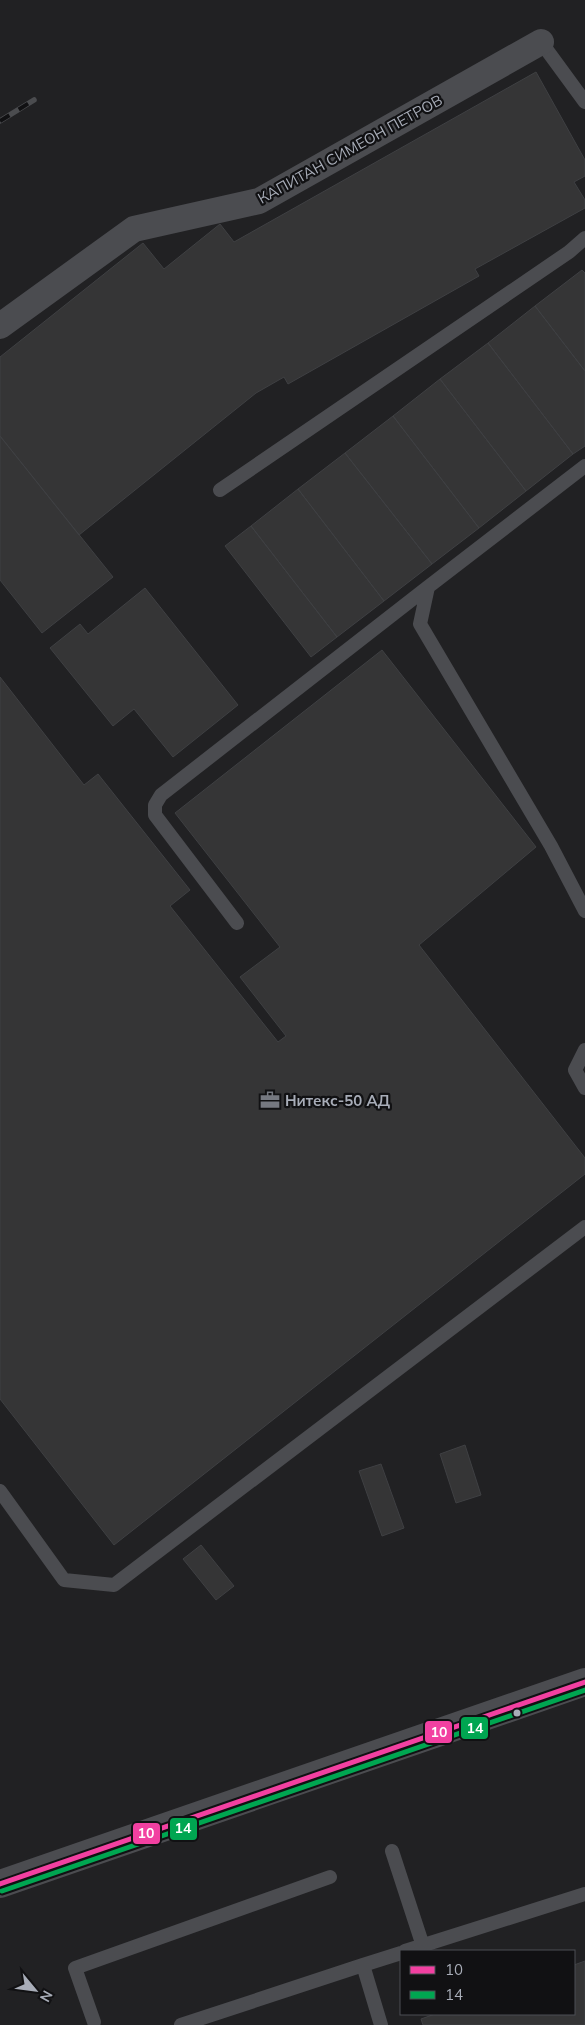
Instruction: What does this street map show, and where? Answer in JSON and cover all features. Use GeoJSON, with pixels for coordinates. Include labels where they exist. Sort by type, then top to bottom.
{"type":"FeatureCollection","features":[{"type":"Feature","properties":{"kind":"street","name":"КАПИТАН СИМЕОН ПЕТРОВ"},"geometry":{"type":"LineString","coordinates":[[0,326],[134,229],[259,201],[541,42]]}},
{"type":"Feature","properties":{"kind":"street"},"geometry":{"type":"LineString","coordinates":[[0,1884],[585,1682]]}},
{"type":"Feature","properties":{"kind":"lane"},"geometry":{"type":"LineString","coordinates":[[541,42],[585,102]]}},
{"type":"Feature","properties":{"kind":"lane"},"geometry":{"type":"LineString","coordinates":[[220,490],[561,258],[585,238]]}},
{"type":"Feature","properties":{"kind":"lane"},"geometry":{"type":"LineString","coordinates":[[238,923],[155,816],[155,806],[161,795],[585,466]]}},
{"type":"Feature","properties":{"kind":"lane"},"geometry":{"type":"LineString","coordinates":[[428,587],[420,624],[551,846],[585,911]]}},
{"type":"Feature","properties":{"kind":"lane"},"geometry":{"type":"LineString","coordinates":[[585,1050],[575,1070],[585,1088]]}},
{"type":"Feature","properties":{"kind":"lane"},"geometry":{"type":"LineString","coordinates":[[0,1491],[64,1580],[114,1585],[585,1228]]}},
{"type":"Feature","properties":{"kind":"lane"},"geometry":{"type":"LineString","coordinates":[[392,1851],[423,1946]]}},
{"type":"Feature","properties":{"kind":"lane"},"geometry":{"type":"LineString","coordinates":[[92,2024],[75,1968],[330,1877]]}},
{"type":"Feature","properties":{"kind":"lane"},"geometry":{"type":"LineString","coordinates":[[409,1950],[585,1894]]}},
{"type":"Feature","properties":{"kind":"lane"},"geometry":{"type":"LineString","coordinates":[[181,2025],[400,1952]]}},
{"type":"Feature","properties":{"kind":"lane"},"geometry":{"type":"LineString","coordinates":[[363,1965],[381,2025]]}},
{"type":"Feature","properties":{"kind":"shaded area"},"geometry":{"type":"Polygon","coordinates":[[[0,0],[585,0],[585,2025],[0,2025],[0,0]]]}},
{"type":"Feature","properties":{"kind":"building"},"geometry":{"type":"Polygon","coordinates":[[[536,72],[585,160],[585,176],[574,182],[585,200],[585,208],[475,269],[479,276],[288,384],[284,377],[256,393],[79,535],[0,436],[0,357],[143,243],[164,269],[220,224],[234,242],[536,72]]]}},
{"type":"Feature","properties":{"kind":"building"},"geometry":{"type":"Polygon","coordinates":[[[582,270],[585,273],[585,371],[535,306],[582,270]]]}},
{"type":"Feature","properties":{"kind":"building"},"geometry":{"type":"Polygon","coordinates":[[[535,306],[585,371],[585,446],[573,454],[488,343],[535,306]]]}},
{"type":"Feature","properties":{"kind":"building"},"geometry":{"type":"Polygon","coordinates":[[[488,343],[573,454],[526,491],[440,379],[488,343]]]}},
{"type":"Feature","properties":{"kind":"building"},"geometry":{"type":"Polygon","coordinates":[[[440,379],[526,491],[479,528],[393,416],[440,379]]]}},
{"type":"Feature","properties":{"kind":"building"},"geometry":{"type":"Polygon","coordinates":[[[393,416],[479,528],[432,564],[345,453],[393,416]]]}},
{"type":"Feature","properties":{"kind":"building"},"geometry":{"type":"Polygon","coordinates":[[[0,436],[113,577],[42,633],[0,580],[0,436]]]}},
{"type":"Feature","properties":{"kind":"building"},"geometry":{"type":"Polygon","coordinates":[[[345,453],[432,564],[384,601],[298,489],[345,453]]]}},
{"type":"Feature","properties":{"kind":"building"},"geometry":{"type":"Polygon","coordinates":[[[298,489],[384,601],[337,637],[251,526],[298,489]]]}},
{"type":"Feature","properties":{"kind":"building"},"geometry":{"type":"Polygon","coordinates":[[[251,526],[337,637],[311,657],[225,546],[251,526]]]}},
{"type":"Feature","properties":{"kind":"building"},"geometry":{"type":"Polygon","coordinates":[[[145,588],[238,705],[173,757],[134,709],[113,726],[50,648],[80,624],[88,634],[145,588]]]}},
{"type":"Feature","properties":{"kind":"building","name":"Нитекс-50 АД"},"geometry":{"type":"Polygon","coordinates":[[[382,650],[536,847],[419,945],[585,1158],[585,1174],[114,1545],[0,1399],[0,677],[84,785],[98,774],[190,890],[170,906],[278,1042],[286,1036],[240,977],[280,947],[175,813],[382,650]]]}},
{"type":"Feature","properties":{"kind":"building"},"geometry":{"type":"Polygon","coordinates":[[[465,1445],[481,1495],[456,1503],[440,1454],[465,1445]]]}},
{"type":"Feature","properties":{"kind":"building"},"geometry":{"type":"Polygon","coordinates":[[[381,1464],[404,1528],[382,1536],[359,1471],[381,1464]]]}},
{"type":"Feature","properties":{"kind":"building"},"geometry":{"type":"Polygon","coordinates":[[[201,1545],[234,1586],[216,1600],[183,1559],[201,1545]]]}},
{"type":"Feature","properties":{"kind":"building"},"geometry":{"type":"Polygon","coordinates":[[[585,1961],[585,2025],[423,2025],[421,2019],[432,2015],[575,2015],[575,1965],[585,1961]]]}},
{"type":"Feature","properties":{"kind":"railway"},"geometry":{"type":"LineString","coordinates":[[0,121],[34,100]]}},
{"type":"Feature","properties":{"kind":"transit line","name":"10"},"geometry":{"type":"LineString","coordinates":[[0,1884],[585,1682]]}},
{"type":"Feature","properties":{"kind":"transit line","name":"14"},"geometry":{"type":"LineString","coordinates":[[2,1891],[585,1690]]}},
{"type":"Feature","properties":{"kind":"place","name":"Нитекс-50 АД"},"geometry":{"type":"Point","coordinates":[270,1100]}}]}
